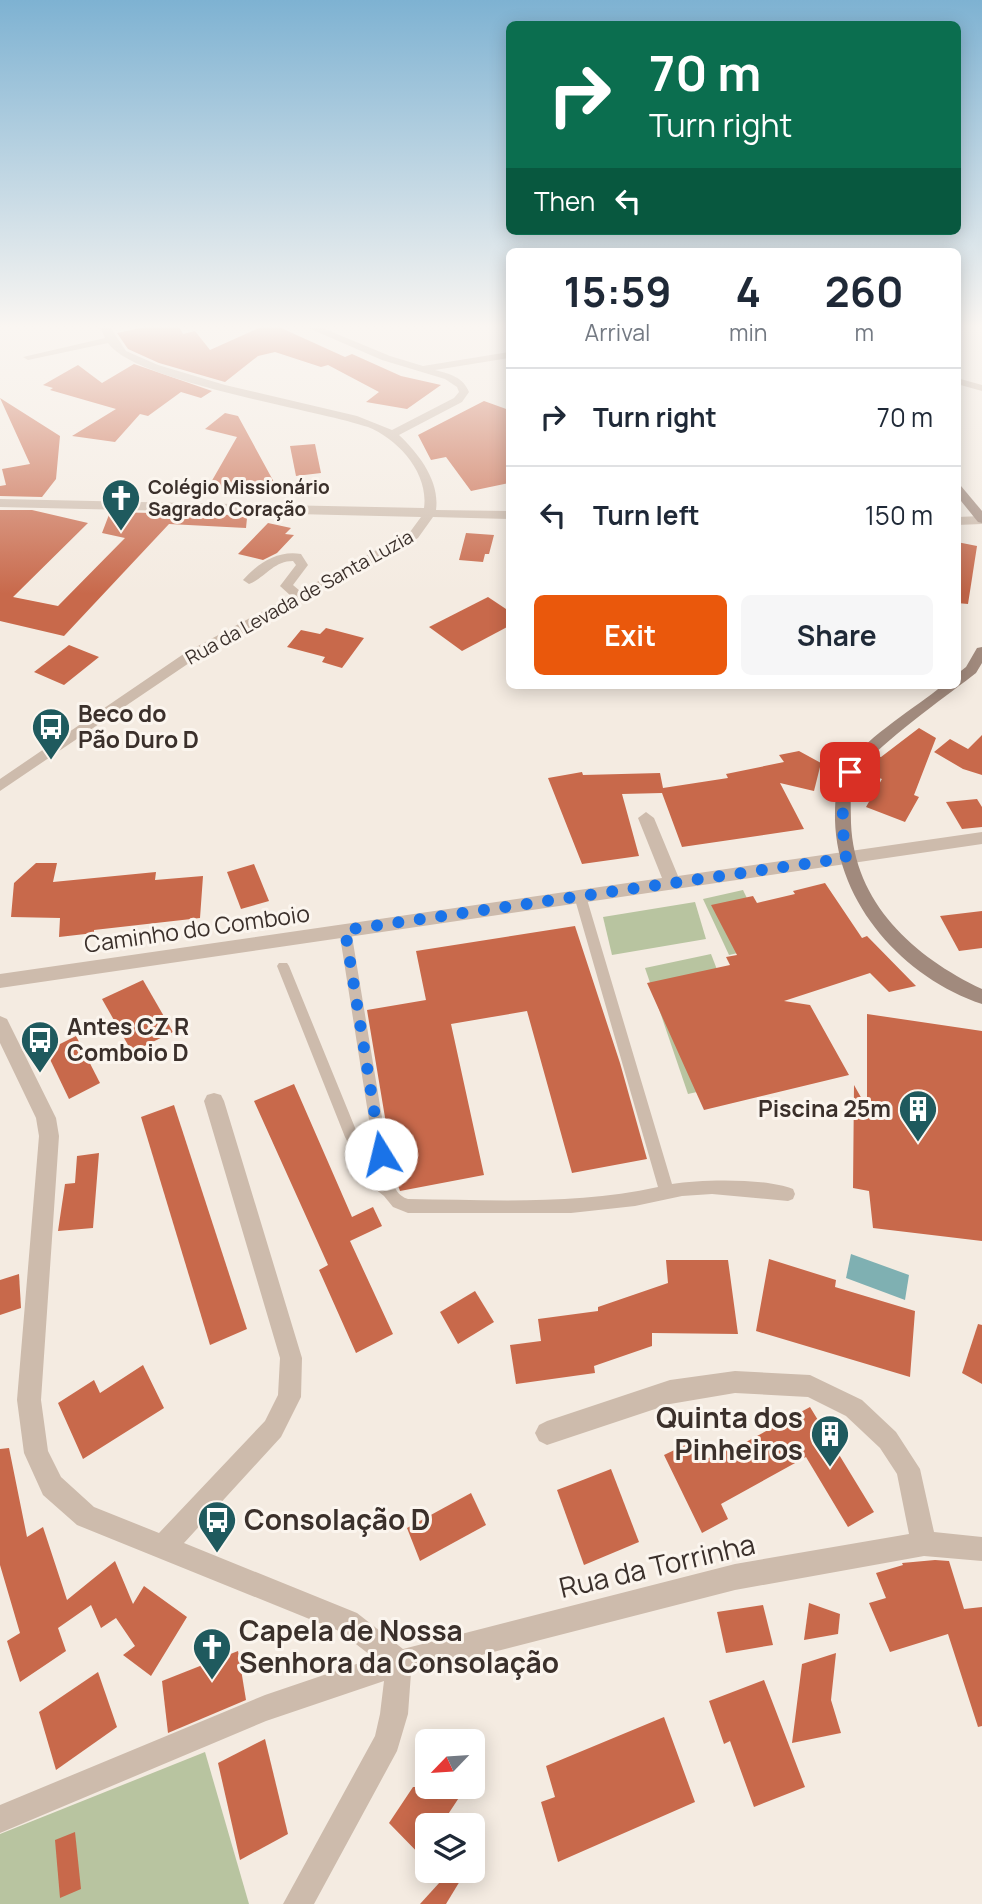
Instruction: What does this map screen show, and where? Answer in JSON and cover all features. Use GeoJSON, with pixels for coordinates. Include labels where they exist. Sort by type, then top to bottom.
{"type":"FeatureCollection","features":[{"type":"Feature","properties":{"kind":"street","name":"Rua da Levada de Santa Luzia"},"geometry":{"type":"LineString","coordinates":[[0,786],[190,656],[421,530],[429,512],[429,486],[408,451],[392,434],[343,416]]}},
{"type":"Feature","properties":{"kind":"street"},"geometry":{"type":"LineString","coordinates":[[392,434],[428,416]]}},
{"type":"Feature","properties":{"kind":"street"},"geometry":{"type":"LineString","coordinates":[[961,493],[981,517]]}},
{"type":"Feature","properties":{"kind":"street"},"geometry":{"type":"LineString","coordinates":[[0,503],[506,515]]}},
{"type":"Feature","properties":{"kind":"street"},"geometry":{"type":"LineString","coordinates":[[961,520],[981,517]]}},
{"type":"Feature","properties":{"kind":"street"},"geometry":{"type":"LineString","coordinates":[[248,580],[274,559],[298,557],[302,565],[286,586],[300,597]]}},
{"type":"Feature","properties":{"kind":"street"},"geometry":{"type":"LineString","coordinates":[[961,678],[971,670],[982,651]]}},
{"type":"Feature","properties":{"kind":"street"},"geometry":{"type":"LineString","coordinates":[[947,689],[871,750],[850,772],[844,789],[842,827],[846,858],[867,905],[899,942],[934,972],[982,997]]}},
{"type":"Feature","properties":{"kind":"street"},"geometry":{"type":"LineString","coordinates":[[0,779],[30,766]]}},
{"type":"Feature","properties":{"kind":"street"},"geometry":{"type":"LineString","coordinates":[[646,818],[672,883]]}},
{"type":"Feature","properties":{"kind":"street","name":"Caminho do Comboio"},"geometry":{"type":"LineString","coordinates":[[0,981],[982,838]]}},
{"type":"Feature","properties":{"kind":"street"},"geometry":{"type":"LineString","coordinates":[[0,1024],[46,1118],[49,1136],[29,1400],[36,1453],[52,1486],[86,1516],[348,1622],[375,1641],[399,1663],[394,1714],[387,1741],[298,1904]]}},
{"type":"Feature","properties":{"kind":"street"},"geometry":{"type":"LineString","coordinates":[[163,1547],[273,1429],[289,1398],[291,1358],[214,1101]]}},
{"type":"Feature","properties":{"kind":"street"},"geometry":{"type":"LineString","coordinates":[[547,1433],[670,1392],[735,1382],[810,1386],[853,1408],[888,1440],[908,1469],[924,1544]]}},
{"type":"Feature","properties":{"kind":"street","name":"Rua da Torrinha"},"geometry":{"type":"LineString","coordinates":[[0,1819],[265,1708],[399,1663],[735,1577],[924,1544],[982,1549]]}},
{"type":"Feature","properties":{"kind":"lane"},"geometry":{"type":"LineString","coordinates":[[580,896],[667,1192]]}},
{"type":"Feature","properties":{"kind":"lane"},"geometry":{"type":"LineString","coordinates":[[345,930],[387,1191]]}},
{"type":"Feature","properties":{"kind":"lane"},"geometry":{"type":"LineString","coordinates":[[283,966],[352,1138],[374,1179],[395,1201],[408,1206],[593,1206],[630,1202],[692,1186],[788,1194]]}},
{"type":"Feature","properties":{"kind":"green space"},"geometry":{"type":"Polygon","coordinates":[[[743,890],[770,946],[729,955],[703,899],[743,890]]]}},
{"type":"Feature","properties":{"kind":"green space"},"geometry":{"type":"Polygon","coordinates":[[[695,902],[706,939],[612,955],[603,917],[695,902]]]}},
{"type":"Feature","properties":{"kind":"green space"},"geometry":{"type":"Polygon","coordinates":[[[711,954],[759,1078],[688,1094],[645,968],[711,954]]]}},
{"type":"Feature","properties":{"kind":"green space"},"geometry":{"type":"Polygon","coordinates":[[[205,1752],[249,1904],[0,1904],[0,1834],[205,1752]]]}},
{"type":"Feature","properties":{"kind":"water"},"geometry":{"type":"Polygon","coordinates":[[[851,1254],[909,1275],[905,1300],[846,1278],[851,1254]]]}},
{"type":"Feature","properties":{"kind":"building"},"geometry":{"type":"Polygon","coordinates":[[[8,416],[28,416],[60,436],[56,479],[42,497],[0,496],[0,486],[6,485],[2,469],[30,464],[8,416]]]}},
{"type":"Feature","properties":{"kind":"building"},"geometry":{"type":"Polygon","coordinates":[[[105,416],[138,416],[115,442],[72,436],[105,416]]]}},
{"type":"Feature","properties":{"kind":"building"},"geometry":{"type":"Polygon","coordinates":[[[221,416],[238,416],[275,484],[206,491],[237,437],[205,429],[221,416]]]}},
{"type":"Feature","properties":{"kind":"building"},"geometry":{"type":"Polygon","coordinates":[[[455,416],[506,416],[506,484],[471,491],[446,457],[431,460],[418,435],[455,416]]]}},
{"type":"Feature","properties":{"kind":"building"},"geometry":{"type":"Polygon","coordinates":[[[315,444],[321,473],[296,476],[290,446],[315,444]]]}},
{"type":"Feature","properties":{"kind":"building"},"geometry":{"type":"Polygon","coordinates":[[[0,510],[32,510],[88,523],[13,597],[58,606],[125,538],[102,533],[110,512],[235,515],[247,518],[246,528],[169,524],[64,636],[0,621],[0,510]]]}},
{"type":"Feature","properties":{"kind":"building"},"geometry":{"type":"Polygon","coordinates":[[[268,523],[291,528],[285,534],[294,535],[277,553],[263,560],[238,554],[268,523]]]}},
{"type":"Feature","properties":{"kind":"building"},"geometry":{"type":"Polygon","coordinates":[[[466,533],[494,535],[489,554],[485,554],[483,562],[459,560],[466,533]]]}},
{"type":"Feature","properties":{"kind":"building"},"geometry":{"type":"Polygon","coordinates":[[[961,543],[977,546],[968,604],[961,603],[961,543]]]}},
{"type":"Feature","properties":{"kind":"building"},"geometry":{"type":"Polygon","coordinates":[[[488,597],[506,609],[506,628],[462,651],[429,627],[488,597]]]}},
{"type":"Feature","properties":{"kind":"building"},"geometry":{"type":"Polygon","coordinates":[[[326,628],[364,638],[342,668],[322,662],[325,657],[287,647],[301,630],[320,634],[326,628]]]}},
{"type":"Feature","properties":{"kind":"building"},"geometry":{"type":"Polygon","coordinates":[[[69,645],[99,657],[64,685],[34,672],[69,645]]]}},
{"type":"Feature","properties":{"kind":"building"},"geometry":{"type":"Polygon","coordinates":[[[919,728],[936,738],[914,795],[919,797],[905,822],[866,807],[882,779],[866,774],[877,756],[881,757],[919,728]]]}},
{"type":"Feature","properties":{"kind":"building"},"geometry":{"type":"Polygon","coordinates":[[[982,735],[982,775],[963,769],[934,752],[950,739],[968,749],[982,735]]]}},
{"type":"Feature","properties":{"kind":"building"},"geometry":{"type":"Polygon","coordinates":[[[799,751],[821,763],[814,791],[780,783],[804,829],[682,847],[662,793],[622,794],[639,856],[582,864],[548,778],[582,772],[583,775],[660,773],[663,788],[728,778],[726,774],[784,762],[779,755],[799,751]]]}},
{"type":"Feature","properties":{"kind":"building"},"geometry":{"type":"Polygon","coordinates":[[[977,799],[982,807],[982,827],[962,829],[946,802],[977,799]]]}},
{"type":"Feature","properties":{"kind":"building"},"geometry":{"type":"Polygon","coordinates":[[[36,863],[57,863],[53,882],[156,872],[155,880],[203,876],[200,918],[94,930],[94,933],[59,937],[60,918],[11,917],[14,883],[36,863]]]}},
{"type":"Feature","properties":{"kind":"building"},"geometry":{"type":"Polygon","coordinates":[[[254,864],[269,901],[241,909],[227,872],[254,864]]]}},
{"type":"Feature","properties":{"kind":"building"},"geometry":{"type":"Polygon","coordinates":[[[825,883],[862,938],[867,936],[916,986],[889,992],[870,973],[784,1001],[810,1005],[849,1075],[704,1110],[647,983],[730,965],[726,957],[737,955],[711,905],[753,896],[757,903],[825,883]]]}},
{"type":"Feature","properties":{"kind":"building"},"geometry":{"type":"Polygon","coordinates":[[[982,911],[982,948],[959,951],[940,916],[982,911]]]}},
{"type":"Feature","properties":{"kind":"building"},"geometry":{"type":"Polygon","coordinates":[[[575,926],[620,1063],[647,1159],[572,1173],[527,1011],[451,1024],[484,1175],[400,1191],[395,1177],[367,1010],[426,1000],[416,951],[575,926]]]}},
{"type":"Feature","properties":{"kind":"building"},"geometry":{"type":"Polygon","coordinates":[[[143,980],[173,1032],[132,1052],[102,999],[143,980]]]}},
{"type":"Feature","properties":{"kind":"building","name":"Piscina 25m"},"geometry":{"type":"Polygon","coordinates":[[[867,1014],[982,1031],[982,1241],[873,1228],[869,1191],[853,1188],[854,1085],[867,1108],[867,1014]]]}},
{"type":"Feature","properties":{"kind":"building"},"geometry":{"type":"Polygon","coordinates":[[[76,1036],[100,1083],[69,1099],[46,1051],[76,1036]]]}},
{"type":"Feature","properties":{"kind":"building"},"geometry":{"type":"Polygon","coordinates":[[[294,1084],[352,1217],[373,1207],[382,1226],[350,1241],[393,1334],[356,1353],[319,1270],[328,1265],[254,1101],[294,1084]]]}},
{"type":"Feature","properties":{"kind":"building"},"geometry":{"type":"Polygon","coordinates":[[[174,1105],[247,1329],[210,1345],[141,1117],[174,1105]]]}},
{"type":"Feature","properties":{"kind":"building"},"geometry":{"type":"Polygon","coordinates":[[[99,1153],[93,1228],[58,1231],[65,1184],[75,1183],[77,1156],[99,1153]]]}},
{"type":"Feature","properties":{"kind":"building"},"geometry":{"type":"Polygon","coordinates":[[[769,1259],[836,1280],[835,1287],[915,1311],[910,1377],[756,1331],[769,1259]]]}},
{"type":"Feature","properties":{"kind":"building"},"geometry":{"type":"Polygon","coordinates":[[[666,1260],[728,1260],[738,1334],[652,1333],[652,1346],[594,1366],[595,1373],[516,1384],[510,1345],[541,1341],[538,1319],[598,1311],[598,1307],[668,1283],[666,1260]]]}},
{"type":"Feature","properties":{"kind":"building"},"geometry":{"type":"Polygon","coordinates":[[[19,1274],[21,1308],[0,1315],[0,1280],[19,1274]]]}},
{"type":"Feature","properties":{"kind":"building"},"geometry":{"type":"Polygon","coordinates":[[[475,1291],[494,1322],[458,1344],[440,1312],[475,1291]]]}},
{"type":"Feature","properties":{"kind":"building"},"geometry":{"type":"Polygon","coordinates":[[[978,1324],[982,1325],[982,1384],[962,1373],[978,1324]]]}},
{"type":"Feature","properties":{"kind":"building"},"geometry":{"type":"Polygon","coordinates":[[[143,1365],[164,1408],[83,1459],[58,1403],[94,1380],[100,1393],[143,1365]]]}},
{"type":"Feature","properties":{"kind":"building"},"geometry":{"type":"Polygon","coordinates":[[[810,1407],[874,1512],[848,1527],[806,1457],[721,1504],[728,1519],[702,1533],[664,1455],[687,1444],[697,1463],[746,1442],[810,1407]]]}},
{"type":"Feature","properties":{"kind":"building"},"geometry":{"type":"Polygon","coordinates":[[[9,1448],[27,1537],[43,1527],[67,1600],[115,1561],[133,1604],[144,1586],[187,1617],[151,1676],[123,1655],[135,1646],[116,1618],[101,1628],[91,1605],[58,1628],[66,1651],[20,1682],[7,1641],[20,1633],[0,1565],[0,1449],[9,1448]]]}},
{"type":"Feature","properties":{"kind":"building"},"geometry":{"type":"Polygon","coordinates":[[[611,1469],[639,1542],[584,1565],[557,1490],[611,1469]]]}},
{"type":"Feature","properties":{"kind":"building"},"geometry":{"type":"Polygon","coordinates":[[[471,1493],[486,1525],[420,1561],[407,1528],[471,1493]]]}},
{"type":"Feature","properties":{"kind":"building"},"geometry":{"type":"Polygon","coordinates":[[[949,1561],[964,1609],[982,1607],[982,1726],[978,1727],[948,1634],[890,1652],[869,1603],[886,1598],[876,1573],[903,1565],[902,1563],[949,1561]]]}},
{"type":"Feature","properties":{"kind":"building"},"geometry":{"type":"Polygon","coordinates":[[[809,1603],[840,1614],[838,1634],[804,1640],[809,1603]]]}},
{"type":"Feature","properties":{"kind":"building"},"geometry":{"type":"Polygon","coordinates":[[[763,1605],[773,1645],[726,1653],[717,1612],[763,1605]]]}},
{"type":"Feature","properties":{"kind":"building"},"geometry":{"type":"Polygon","coordinates":[[[238,1651],[246,1700],[168,1733],[162,1681],[238,1651]]]}},
{"type":"Feature","properties":{"kind":"building"},"geometry":{"type":"Polygon","coordinates":[[[836,1653],[831,1700],[841,1733],[792,1743],[802,1664],[836,1653]]]}},
{"type":"Feature","properties":{"kind":"building"},"geometry":{"type":"Polygon","coordinates":[[[98,1672],[117,1727],[56,1770],[39,1712],[98,1672]]]}},
{"type":"Feature","properties":{"kind":"building"},"geometry":{"type":"Polygon","coordinates":[[[764,1680],[805,1787],[754,1807],[730,1741],[724,1744],[709,1701],[764,1680]]]}},
{"type":"Feature","properties":{"kind":"building"},"geometry":{"type":"Polygon","coordinates":[[[664,1717],[695,1802],[558,1862],[541,1802],[555,1797],[546,1766],[664,1717]]]}},
{"type":"Feature","properties":{"kind":"building"},"geometry":{"type":"Polygon","coordinates":[[[265,1739],[288,1834],[240,1860],[218,1763],[265,1739]]]}},
{"type":"Feature","properties":{"kind":"building"},"geometry":{"type":"Polygon","coordinates":[[[413,1787],[415,1799],[458,1799],[449,1813],[415,1813],[415,1850],[389,1823],[413,1787]]]}},
{"type":"Feature","properties":{"kind":"building"},"geometry":{"type":"Polygon","coordinates":[[[75,1832],[81,1889],[60,1898],[55,1840],[75,1832]]]}},
{"type":"Feature","properties":{"kind":"building"},"geometry":{"type":"Polygon","coordinates":[[[439,1883],[459,1883],[446,1904],[420,1904],[439,1883]]]}},
{"type":"Feature","properties":{"kind":"place","name":"Colégio Missionário Sagrado Coração"},"geometry":{"type":"Point","coordinates":[121,532]}},
{"type":"Feature","properties":{"kind":"place","name":"Beco do Pão Duro D"},"geometry":{"type":"Point","coordinates":[51,761]}},
{"type":"Feature","properties":{"kind":"place","name":"Antes CZ R Comboio D"},"geometry":{"type":"Point","coordinates":[40,1074]}},
{"type":"Feature","properties":{"kind":"place","name":"Piscina 25m"},"geometry":{"type":"Point","coordinates":[918,1143]}},
{"type":"Feature","properties":{"kind":"place","name":"Quinta dos Pinheiros"},"geometry":{"type":"Point","coordinates":[830,1468]}},
{"type":"Feature","properties":{"kind":"place","name":"Consolação D"},"geometry":{"type":"Point","coordinates":[217,1554]}},
{"type":"Feature","properties":{"kind":"place","name":"Capela de Nossa Senhora da Consolação"},"geometry":{"type":"Point","coordinates":[212,1681]}},
{"type":"Feature","properties":{"kind":"route"},"geometry":{"type":"LineString","coordinates":[[381,1154],[345,930],[846,858],[842,827],[844,789],[850,772]]}}]}
